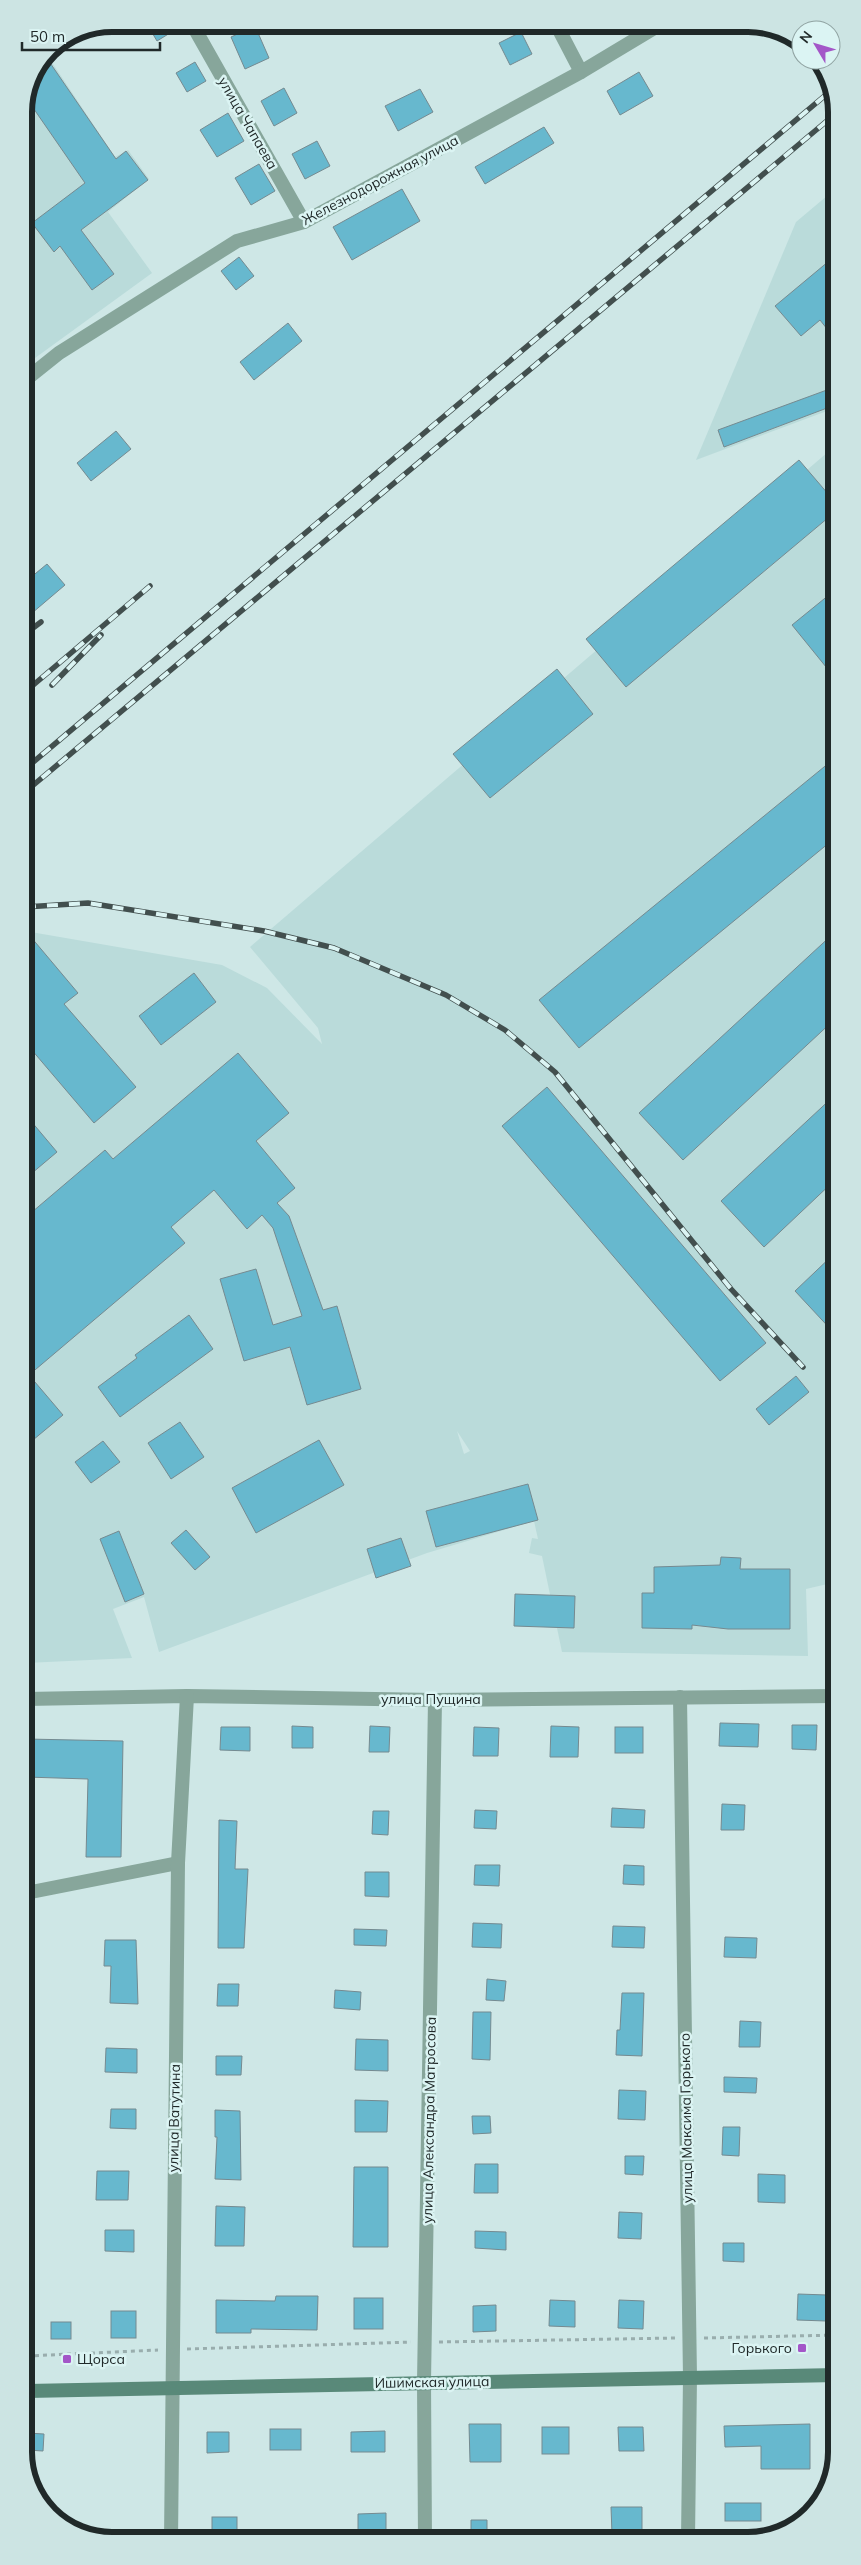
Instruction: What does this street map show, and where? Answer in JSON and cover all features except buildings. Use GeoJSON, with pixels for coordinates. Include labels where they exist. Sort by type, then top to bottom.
{"type":"FeatureCollection","features":[{"type":"Feature","properties":{"kind":"main road","name":"Ишимская улица"},"geometry":{"type":"LineString","coordinates":[[33,2391],[828,2375]]}},
{"type":"Feature","properties":{"kind":"street","name":"улица Чапаева"},"geometry":{"type":"LineString","coordinates":[[197,33],[304,222]]}},
{"type":"Feature","properties":{"kind":"street"},"geometry":{"type":"LineString","coordinates":[[561,33],[581,72]]}},
{"type":"Feature","properties":{"kind":"street","name":"Железнодорожная улица"},"geometry":{"type":"LineString","coordinates":[[33,374],[59,353],[237,241],[304,222],[581,72],[646,33]]}},
{"type":"Feature","properties":{"kind":"street","name":"улица Пущина"},"geometry":{"type":"LineString","coordinates":[[33,1699],[187,1696],[435,1700],[828,1696]]}},
{"type":"Feature","properties":{"kind":"street","name":"улица Ватутина"},"geometry":{"type":"LineString","coordinates":[[171,2532],[171,2388],[178,1863],[187,1696]]}},
{"type":"Feature","properties":{"kind":"street","name":"улица Максима Горького"},"geometry":{"type":"LineString","coordinates":[[680,1697],[690,2377],[688,2532]]}},
{"type":"Feature","properties":{"kind":"street","name":"улица Александра Матросова"},"geometry":{"type":"LineString","coordinates":[[425,2532],[424,2382],[435,1700]]}},
{"type":"Feature","properties":{"kind":"street"},"geometry":{"type":"LineString","coordinates":[[33,1892],[178,1863]]}},
{"type":"Feature","properties":{"kind":"path"},"geometry":{"type":"LineString","coordinates":[[33,2356],[425,2342],[828,2336]]}},
{"type":"Feature","properties":{"kind":"shaded area"},"geometry":{"type":"Polygon","coordinates":[[[51,62],[115,157],[128,150],[149,179],[108,212],[152,273],[33,359],[33,112],[34,97],[39,82],[51,62]]]}},
{"type":"Feature","properties":{"kind":"shaded area"},"geometry":{"type":"Polygon","coordinates":[[[828,195],[828,411],[696,460],[796,222],[828,195]]]}},
{"type":"Feature","properties":{"kind":"shaded area"},"geometry":{"type":"Polygon","coordinates":[[[828,452],[828,1584],[806,1589],[808,1656],[562,1652],[542,1556],[529,1553],[532,1538],[538,1539],[534,1521],[427,1553],[159,1652],[144,1597],[113,1609],[132,1658],[33,1663],[33,932],[222,965],[267,988],[322,1044],[318,1028],[250,947],[828,452]],[[457,1431],[464,1454],[470,1451],[457,1431]]]}},
{"type":"Feature","properties":{"kind":"railway"},"geometry":{"type":"LineString","coordinates":[[33,762],[827,94]]}},
{"type":"Feature","properties":{"kind":"railway"},"geometry":{"type":"LineString","coordinates":[[33,785],[828,120]]}},
{"type":"Feature","properties":{"kind":"railway"},"geometry":{"type":"LineString","coordinates":[[33,685],[150,586]]}},
{"type":"Feature","properties":{"kind":"railway"},"geometry":{"type":"LineString","coordinates":[[33,628],[41,622]]}},
{"type":"Feature","properties":{"kind":"railway"},"geometry":{"type":"LineString","coordinates":[[52,685],[101,635]]}},
{"type":"Feature","properties":{"kind":"railway"},"geometry":{"type":"LineString","coordinates":[[33,906],[88,903],[264,931],[334,948],[446,995],[505,1030],[555,1072],[731,1289],[803,1367]]}},
{"type":"Feature","properties":{"kind":"place","name":"Горького"},"geometry":{"type":"Point","coordinates":[802,2348]}},
{"type":"Feature","properties":{"kind":"place","name":"Щорса"},"geometry":{"type":"Point","coordinates":[67,2359]}}]}
